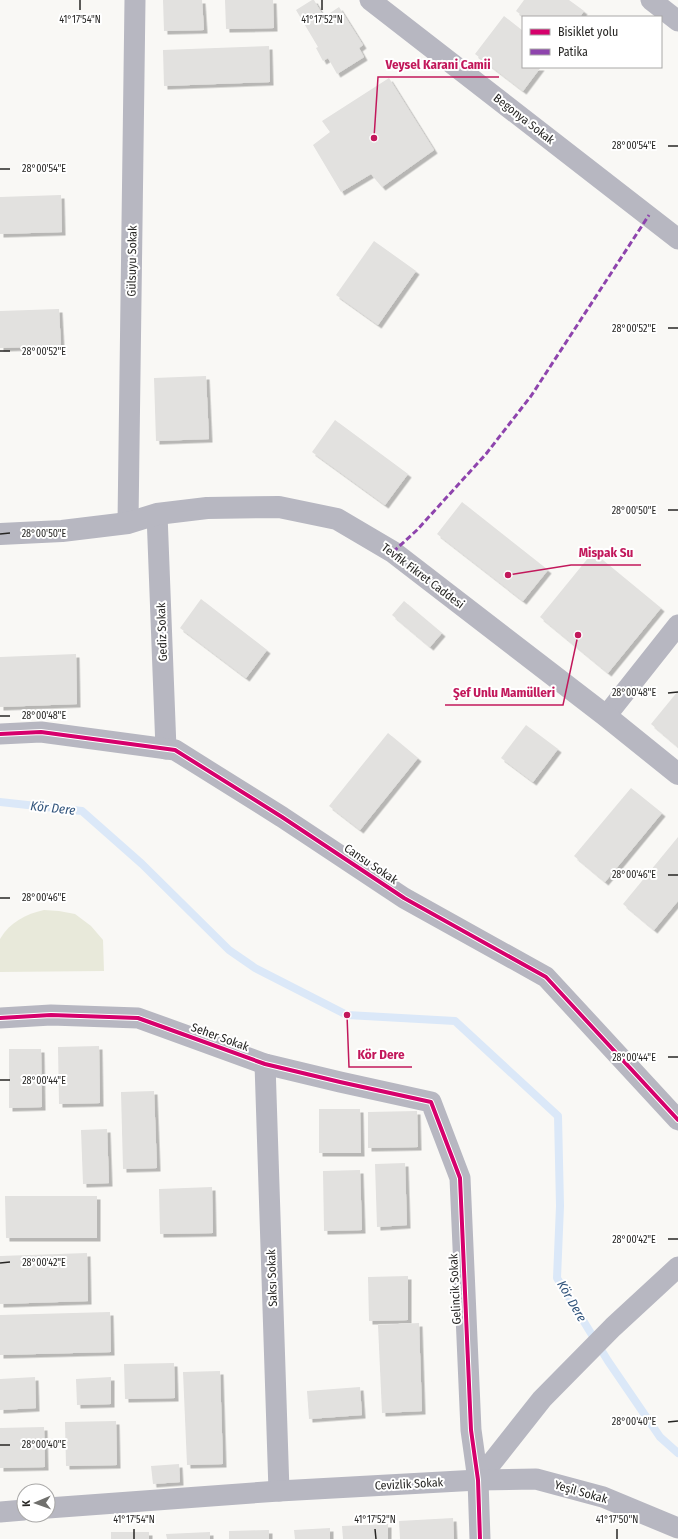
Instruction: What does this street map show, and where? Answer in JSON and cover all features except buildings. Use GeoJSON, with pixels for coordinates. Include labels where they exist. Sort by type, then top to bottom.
{"type":"FeatureCollection","features":[{"type":"Feature","properties":{"kind":"street","name":"Gülsuyu Sokak"},"geometry":{"type":"LineString","coordinates":[[128,523],[135,0]]}},
{"type":"Feature","properties":{"kind":"street","name":"Begonya Sokak"},"geometry":{"type":"LineString","coordinates":[[370,0],[678,239]]}},
{"type":"Feature","properties":{"kind":"street"},"geometry":{"type":"LineString","coordinates":[[651,0],[678,21]]}},
{"type":"Feature","properties":{"kind":"street","name":"Tevfik Fikret Caddesi"},"geometry":{"type":"LineString","coordinates":[[0,534],[62,530],[128,523],[157,514],[207,508],[279,506],[337,519],[393,552],[606,716],[678,774]]}},
{"type":"Feature","properties":{"kind":"street","name":"Gediz Sokak"},"geometry":{"type":"LineString","coordinates":[[157,514],[166,749]]}},
{"type":"Feature","properties":{"kind":"street"},"geometry":{"type":"LineString","coordinates":[[606,716],[678,625]]}},
{"type":"Feature","properties":{"kind":"street","name":"Cansu Sokak"},"geometry":{"type":"LineString","coordinates":[[0,734],[41,732],[175,750],[282,817],[404,898],[546,976],[678,1120]]}},
{"type":"Feature","properties":{"kind":"street","name":"Seher Sokak"},"geometry":{"type":"LineString","coordinates":[[0,1018],[51,1015],[138,1018],[265,1064],[431,1102]]}},
{"type":"Feature","properties":{"kind":"street","name":"Saksı Sokak"},"geometry":{"type":"LineString","coordinates":[[265,1064],[279,1491]]}},
{"type":"Feature","properties":{"kind":"street","name":"Gelincik Sokak"},"geometry":{"type":"LineString","coordinates":[[431,1102],[460,1178],[471,1430],[478,1480],[480,1539]]}},
{"type":"Feature","properties":{"kind":"street"},"geometry":{"type":"LineString","coordinates":[[478,1480],[542,1399],[613,1326],[678,1267]]}},
{"type":"Feature","properties":{"kind":"street","name":"Cevizlik Sokak"},"geometry":{"type":"LineString","coordinates":[[56,1507],[279,1491],[478,1480]]}},
{"type":"Feature","properties":{"kind":"street","name":"Yeşil Sokak"},"geometry":{"type":"LineString","coordinates":[[478,1480],[536,1480],[603,1496],[678,1528]]}},
{"type":"Feature","properties":{"kind":"street"},"geometry":{"type":"LineString","coordinates":[[0,1512],[16,1511]]}},
{"type":"Feature","properties":{"kind":"shaded area"},"geometry":{"type":"Polygon","coordinates":[[[44,910],[75,914],[91,926],[103,940],[104,971],[0,972],[0,939],[4,933],[14,923],[25,916],[44,910]]]}},
{"type":"Feature","properties":{"kind":"waterway","name":"Kör Dere"},"geometry":{"type":"LineString","coordinates":[[0,802],[82,811],[142,864],[229,950],[255,968],[347,1015],[455,1021],[558,1116],[560,1206],[557,1278],[608,1361],[660,1437],[678,1453]]}},
{"type":"Feature","properties":{"kind":"marked path"},"geometry":{"type":"LineString","coordinates":[[393,552],[417,530],[486,454],[531,396],[649,215]]}},
{"type":"Feature","properties":{"kind":"cycle path"},"geometry":{"type":"LineString","coordinates":[[0,734],[41,732],[175,750],[282,817],[404,898],[546,977],[678,1120]]}},
{"type":"Feature","properties":{"kind":"cycle path"},"geometry":{"type":"LineString","coordinates":[[0,1018],[51,1015],[138,1018],[265,1064],[431,1102],[460,1178],[471,1430],[478,1480],[480,1539]]}},
{"type":"Feature","properties":{"kind":"place","name":"Veysel Karani Camii"},"geometry":{"type":"Point","coordinates":[374,138]}},
{"type":"Feature","properties":{"kind":"place","name":"Mispak Su"},"geometry":{"type":"Point","coordinates":[508,575]}},
{"type":"Feature","properties":{"kind":"place","name":"Şef Unlu Mamülleri"},"geometry":{"type":"Point","coordinates":[578,635]}},
{"type":"Feature","properties":{"kind":"place","name":"Kör Dere"},"geometry":{"type":"Point","coordinates":[347,1015]}}]}
